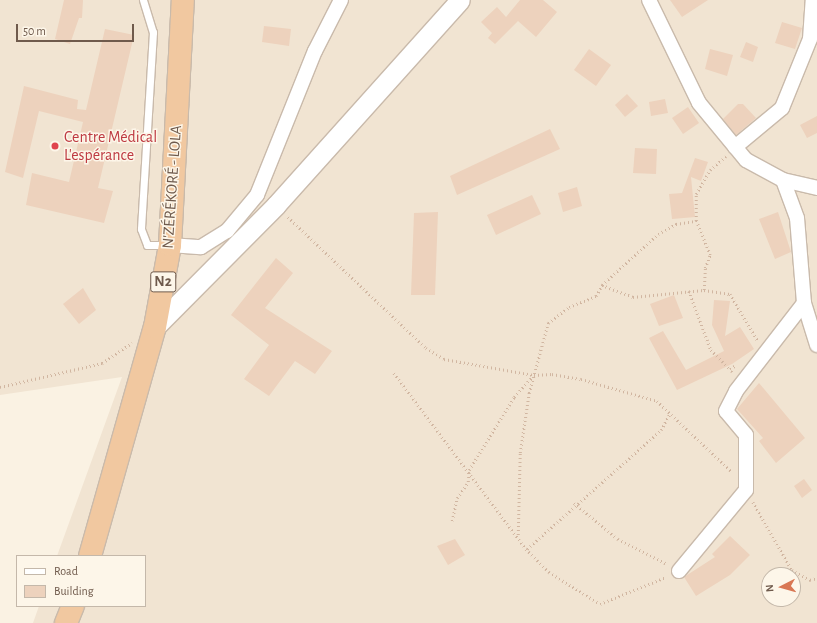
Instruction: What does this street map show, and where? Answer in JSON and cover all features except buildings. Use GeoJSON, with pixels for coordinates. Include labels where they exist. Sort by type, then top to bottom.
{"type":"FeatureCollection","features":[{"type":"Feature","properties":{"kind":"highway","name":"N'ZÉRÉKORÉ - LOLA"},"geometry":{"type":"LineString","coordinates":[[90,555],[155,327],[170,245],[183,0]]}},
{"type":"Feature","properties":{"kind":"highway"},"geometry":{"type":"LineString","coordinates":[[66,623],[74,607]]}},
{"type":"Feature","properties":{"kind":"main road"},"geometry":{"type":"LineString","coordinates":[[155,327],[276,205],[460,0]]}},
{"type":"Feature","properties":{"kind":"street"},"geometry":{"type":"LineString","coordinates":[[170,245],[200,247],[214,239],[227,231],[257,195],[315,51],[341,0]]}},
{"type":"Feature","properties":{"kind":"street"},"geometry":{"type":"LineString","coordinates":[[649,0],[699,103],[746,160],[783,180],[817,188]]}},
{"type":"Feature","properties":{"kind":"street"},"geometry":{"type":"LineString","coordinates":[[735,147],[782,108],[810,39],[813,0]]}},
{"type":"Feature","properties":{"kind":"street"},"geometry":{"type":"LineString","coordinates":[[783,180],[797,218],[804,303],[817,344]]}},
{"type":"Feature","properties":{"kind":"street"},"geometry":{"type":"LineString","coordinates":[[680,571],[746,490],[746,435],[726,411],[741,384],[804,303]]}},
{"type":"Feature","properties":{"kind":"lane"},"geometry":{"type":"LineString","coordinates":[[143,0],[153,32],[141,229],[148,245],[170,245]]}},
{"type":"Feature","properties":{"kind":"path"},"geometry":{"type":"LineString","coordinates":[[704,290],[705,268],[710,255],[696,221],[696,194],[710,170],[735,147]]}},
{"type":"Feature","properties":{"kind":"path"},"geometry":{"type":"LineString","coordinates":[[276,205],[426,348],[444,359],[534,375],[552,374],[581,380],[657,401],[746,490],[792,570],[810,580],[817,578]]}},
{"type":"Feature","properties":{"kind":"path"},"geometry":{"type":"LineString","coordinates":[[518,534],[520,453],[534,375],[548,323],[568,308],[596,296],[602,285],[658,234],[676,224],[696,221]]}},
{"type":"Feature","properties":{"kind":"path"},"geometry":{"type":"LineString","coordinates":[[602,285],[633,297],[704,290],[730,294],[761,347]]}},
{"type":"Feature","properties":{"kind":"path"},"geometry":{"type":"LineString","coordinates":[[689,291],[711,350],[730,369],[741,384]]}},
{"type":"Feature","properties":{"kind":"path"},"geometry":{"type":"LineString","coordinates":[[0,388],[102,362],[155,327]]}},
{"type":"Feature","properties":{"kind":"path"},"geometry":{"type":"LineString","coordinates":[[730,369],[741,363]]}},
{"type":"Feature","properties":{"kind":"path"},"geometry":{"type":"LineString","coordinates":[[394,373],[518,534],[526,549],[549,572],[600,604],[680,571]]}},
{"type":"Feature","properties":{"kind":"path"},"geometry":{"type":"LineString","coordinates":[[452,521],[457,498],[468,482],[469,470],[514,397],[534,375]]}},
{"type":"Feature","properties":{"kind":"path"},"geometry":{"type":"LineString","coordinates":[[526,549],[574,503],[602,484],[661,430],[670,413]]}},
{"type":"Feature","properties":{"kind":"path"},"geometry":{"type":"LineString","coordinates":[[574,503],[618,539],[639,547],[680,571]]}},
{"type":"Feature","properties":{"kind":"shaded area"},"geometry":{"type":"Polygon","coordinates":[[[0,0],[817,0],[817,623],[33,623],[39,607],[146,607],[146,555],[57,555],[122,377],[0,395],[0,0]]]}},
{"type":"Feature","properties":{"kind":"place","name":"Centre Médical L'espérance"},"geometry":{"type":"Point","coordinates":[55,146]}}]}
